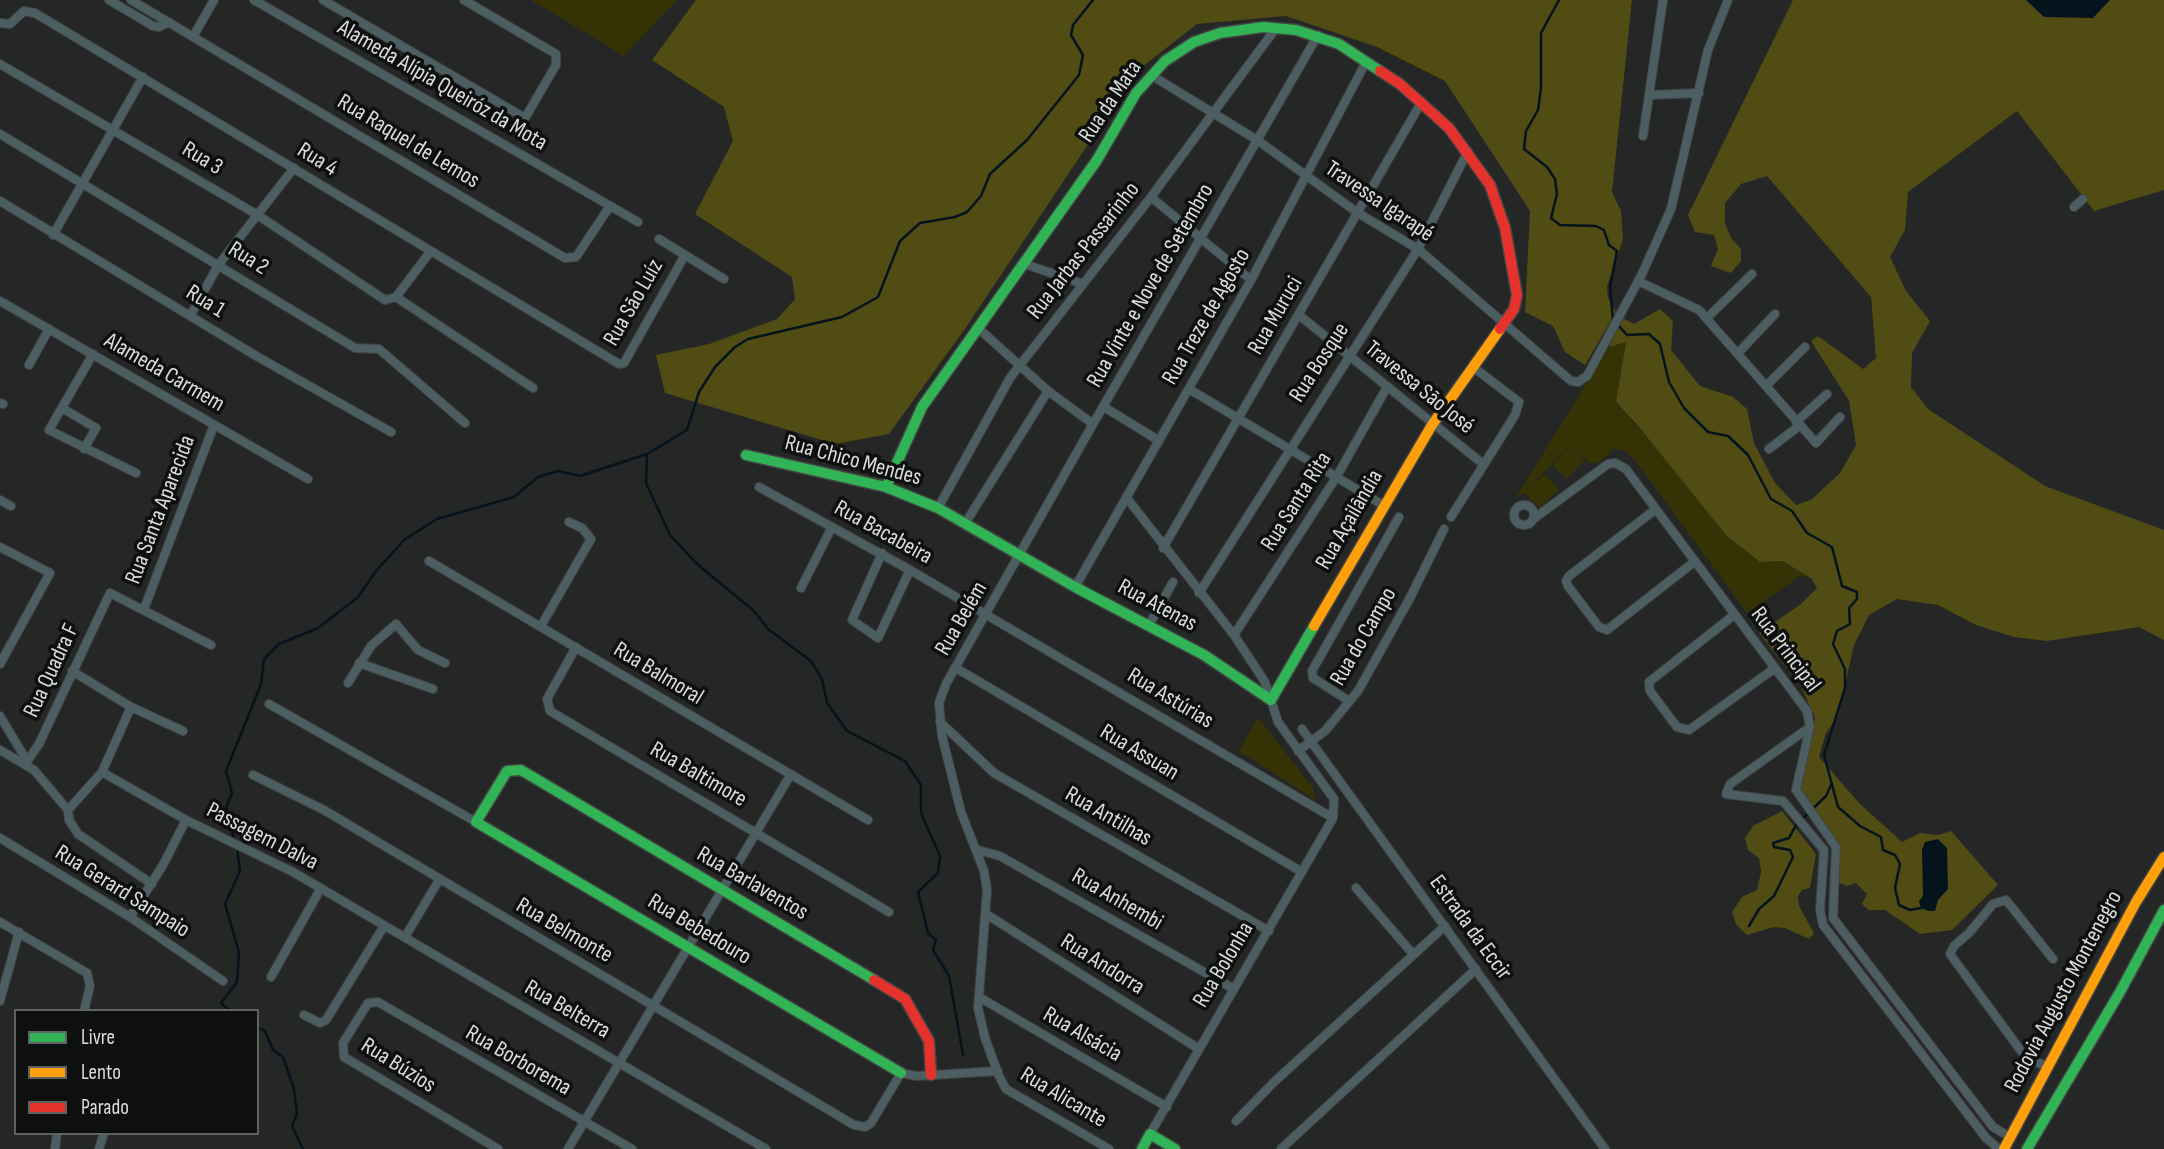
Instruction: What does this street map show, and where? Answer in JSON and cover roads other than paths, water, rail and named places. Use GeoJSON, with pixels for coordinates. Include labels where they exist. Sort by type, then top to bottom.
{"type":"FeatureCollection","features":[{"type":"Feature","properties":{"kind":"street","name":"Rua Raquel de Lemos"},"geometry":{"type":"LineString","coordinates":[[109,0],[153,26],[159,27],[169,22]]}},
{"type":"Feature","properties":{"kind":"street","name":"Rua Raquel de Lemos"},"geometry":{"type":"LineString","coordinates":[[131,0],[194,35],[565,258],[576,257],[610,206]]}},
{"type":"Feature","properties":{"kind":"street"},"geometry":{"type":"LineString","coordinates":[[194,35],[214,0]]}},
{"type":"Feature","properties":{"kind":"street","name":"Alameda Alípia Queiróz da Mota"},"geometry":{"type":"LineString","coordinates":[[254,0],[638,222]]}},
{"type":"Feature","properties":{"kind":"street"},"geometry":{"type":"LineString","coordinates":[[323,0],[512,113],[522,118],[528,117],[556,65],[556,54],[464,0]]}},
{"type":"Feature","properties":{"kind":"street"},"geometry":{"type":"LineString","coordinates":[[1643,136],[1663,0]]}},
{"type":"Feature","properties":{"kind":"street"},"geometry":{"type":"LineString","coordinates":[[1728,0],[1708,50],[1671,209],[1638,281],[1699,310],[1816,443],[1840,417]]}},
{"type":"Feature","properties":{"kind":"street","name":"Rua 4"},"geometry":{"type":"LineString","coordinates":[[0,23],[10,24],[21,12],[30,11],[614,361]]}},
{"type":"Feature","properties":{"kind":"street","name":"Rua da Mata"},"geometry":{"type":"LineString","coordinates":[[886,487],[922,407],[1097,160],[1130,103],[1151,75],[1178,51],[1220,33],[1276,28],[1318,35],[1339,44],[1421,103],[1449,128],[1468,151],[1490,185],[1505,228],[1517,295],[1514,309],[1473,367]]}},
{"type":"Feature","properties":{"kind":"street","name":"Rua Jarbas Passarinho"},"geometry":{"type":"LineString","coordinates":[[938,508],[998,395],[1215,113],[1276,28]]}},
{"type":"Feature","properties":{"kind":"street","name":"Rua Vinte e Nove de Setembro"},"geometry":{"type":"LineString","coordinates":[[1020,556],[1093,424],[1318,35]]}},
{"type":"Feature","properties":{"kind":"street","name":"Rua Treze de Agosto"},"geometry":{"type":"LineString","coordinates":[[1075,587],[1251,280],[1308,177],[1366,62]]}},
{"type":"Feature","properties":{"kind":"street","name":"Rua 3"},"geometry":{"type":"LineString","coordinates":[[0,64],[256,214],[378,297],[385,300],[396,297]]}},
{"type":"Feature","properties":{"kind":"street","name":"Travessa Igarapé"},"geometry":{"type":"LineString","coordinates":[[1151,75],[1257,140],[1358,213],[1418,249],[1571,381],[1578,383],[1587,376],[1638,281]]}},
{"type":"Feature","properties":{"kind":"street"},"geometry":{"type":"LineString","coordinates":[[53,235],[143,77]]}},
{"type":"Feature","properties":{"kind":"street"},"geometry":{"type":"LineString","coordinates":[[1651,95],[1699,93]]}},
{"type":"Feature","properties":{"kind":"street","name":"Rua Muruci"},"geometry":{"type":"LineString","coordinates":[[1163,548],[1421,103]]}},
{"type":"Feature","properties":{"kind":"street","name":"Rua 2"},"geometry":{"type":"LineString","coordinates":[[0,134],[355,348],[374,348],[389,356],[466,423]]}},
{"type":"Feature","properties":{"kind":"street","name":"Rua Bosque"},"geometry":{"type":"LineString","coordinates":[[1199,593],[1347,355],[1418,249],[1468,151]]}},
{"type":"Feature","properties":{"kind":"street"},"geometry":{"type":"LineString","coordinates":[[190,316],[219,264],[294,168]]}},
{"type":"Feature","properties":{"kind":"street"},"geometry":{"type":"LineString","coordinates":[[1150,197],[1251,280]]}},
{"type":"Feature","properties":{"kind":"street"},"geometry":{"type":"LineString","coordinates":[[2074,206],[2083,199]]}},
{"type":"Feature","properties":{"kind":"street","name":"Rua 1"},"geometry":{"type":"LineString","coordinates":[[0,201],[190,316],[391,432]]}},
{"type":"Feature","properties":{"kind":"street"},"geometry":{"type":"LineString","coordinates":[[659,239],[724,279]]}},
{"type":"Feature","properties":{"kind":"street"},"geometry":{"type":"LineString","coordinates":[[430,252],[396,297],[533,388]]}},
{"type":"Feature","properties":{"kind":"street","name":"Rua São Luíz"},"geometry":{"type":"LineString","coordinates":[[614,361],[624,363],[685,255]]}},
{"type":"Feature","properties":{"kind":"street"},"geometry":{"type":"LineString","coordinates":[[1022,263],[1083,284]]}},
{"type":"Feature","properties":{"kind":"street"},"geometry":{"type":"LineString","coordinates":[[1707,318],[1752,274]]}},
{"type":"Feature","properties":{"kind":"street","name":"Alameda Carmem"},"geometry":{"type":"LineString","coordinates":[[0,301],[308,479]]}},
{"type":"Feature","properties":{"kind":"street"},"geometry":{"type":"LineString","coordinates":[[1738,353],[1775,314]]}},
{"type":"Feature","properties":{"kind":"street","name":"Travessa São José"},"geometry":{"type":"LineString","coordinates":[[1299,315],[1483,464]]}},
{"type":"Feature","properties":{"kind":"street"},"geometry":{"type":"LineString","coordinates":[[977,327],[1048,391],[1093,424]]}},
{"type":"Feature","properties":{"kind":"street"},"geometry":{"type":"LineString","coordinates":[[29,365],[49,329]]}},
{"type":"Feature","properties":{"kind":"street"},"geometry":{"type":"LineString","coordinates":[[1767,385],[1805,347]]}},
{"type":"Feature","properties":{"kind":"street"},"geometry":{"type":"LineString","coordinates":[[93,354],[49,430],[136,473]]}},
{"type":"Feature","properties":{"kind":"street"},"geometry":{"type":"LineString","coordinates":[[1451,517],[1515,415],[1519,402],[1473,367]]}},
{"type":"Feature","properties":{"kind":"street","name":"Rua Açailândia"},"geometry":{"type":"LineString","coordinates":[[1271,700],[1383,505],[1432,425],[1473,367]]}},
{"type":"Feature","properties":{"kind":"street","name":"Rua Santa Rita"},"geometry":{"type":"LineString","coordinates":[[1234,635],[1337,476],[1387,387]]}},
{"type":"Feature","properties":{"kind":"street"},"geometry":{"type":"LineString","coordinates":[[1189,390],[1383,505]]}},
{"type":"Feature","properties":{"kind":"street"},"geometry":{"type":"LineString","coordinates":[[966,522],[1048,391]]}},
{"type":"Feature","properties":{"kind":"street"},"geometry":{"type":"LineString","coordinates":[[1769,449],[1827,394]]}},
{"type":"Feature","properties":{"kind":"street"},"geometry":{"type":"LineString","coordinates":[[1104,407],[1158,440]]}},
{"type":"Feature","properties":{"kind":"street"},"geometry":{"type":"LineString","coordinates":[[62,408],[96,428],[85,449]]}},
{"type":"Feature","properties":{"kind":"street","name":"Rua Santa Aparecida"},"geometry":{"type":"LineString","coordinates":[[144,609],[214,425]]}},
{"type":"Feature","properties":{"kind":"street","name":"Rua Chico Mendes"},"geometry":{"type":"LineString","coordinates":[[746,455],[886,487],[966,522],[1020,556]]}},
{"type":"Feature","properties":{"kind":"street","name":"Rua Principal"},"geometry":{"type":"LineString","coordinates":[[1532,520],[1608,464],[1615,463],[1626,469],[1803,703],[1810,727],[1796,790],[1836,847],[1832,916],[1993,1127],[2010,1137]]}},
{"type":"Feature","properties":{"kind":"street","name":"Rua Bacabeira"},"geometry":{"type":"LineString","coordinates":[[759,487],[988,614]]}},
{"type":"Feature","properties":{"kind":"street"},"geometry":{"type":"LineString","coordinates":[[1126,497],[1163,548],[1234,635],[1265,682],[1278,722],[1298,751]]}},
{"type":"Feature","properties":{"kind":"street"},"geometry":{"type":"LineString","coordinates":[[0,500],[11,506]]}},
{"type":"Feature","properties":{"kind":"street"},"geometry":{"type":"LineString","coordinates":[[1656,509],[1569,576],[1566,581],[1568,586],[1599,627],[1607,630],[1695,562]]}},
{"type":"Feature","properties":{"kind":"street"},"geometry":{"type":"LineString","coordinates":[[1349,701],[1313,678],[1312,671],[1399,517]]}},
{"type":"Feature","properties":{"kind":"street"},"geometry":{"type":"LineString","coordinates":[[541,626],[592,539],[582,528],[569,522]]}},
{"type":"Feature","properties":{"kind":"street"},"geometry":{"type":"LineString","coordinates":[[801,587],[832,527]]}},
{"type":"Feature","properties":{"kind":"street","name":"Rua do Campo"},"geometry":{"type":"LineString","coordinates":[[1298,751],[1312,743],[1349,701],[1380,654],[1444,529]]}},
{"type":"Feature","properties":{"kind":"street"},"geometry":{"type":"LineString","coordinates":[[0,547],[50,573],[0,664]]}},
{"type":"Feature","properties":{"kind":"street"},"geometry":{"type":"LineString","coordinates":[[882,553],[853,621],[878,638],[911,570]]}},
{"type":"Feature","properties":{"kind":"street","name":"Rua Atenas"},"geometry":{"type":"LineString","coordinates":[[1020,556],[1204,655],[1271,700]]}},
{"type":"Feature","properties":{"kind":"street","name":"Rua Belém"},"geometry":{"type":"LineString","coordinates":[[940,718],[939,704],[956,668],[1020,556]]}},
{"type":"Feature","properties":{"kind":"street","name":"Rua Balmoral"},"geometry":{"type":"LineString","coordinates":[[429,561],[868,820]]}},
{"type":"Feature","properties":{"kind":"street"},"geometry":{"type":"LineString","coordinates":[[1149,625],[1173,582]]}},
{"type":"Feature","properties":{"kind":"street","name":"Rua Quadra F"},"geometry":{"type":"LineString","coordinates":[[26,762],[39,744],[110,593],[144,609]]}},
{"type":"Feature","properties":{"kind":"street"},"geometry":{"type":"LineString","coordinates":[[144,609],[211,645]]}},
{"type":"Feature","properties":{"kind":"street","name":"Rua Astúrias"},"geometry":{"type":"LineString","coordinates":[[988,614],[1333,818]]}},
{"type":"Feature","properties":{"kind":"street"},"geometry":{"type":"LineString","coordinates":[[1734,615],[1652,678],[1650,691],[1663,709],[1677,727],[1689,730],[1775,668]]}},
{"type":"Feature","properties":{"kind":"street"},"geometry":{"type":"LineString","coordinates":[[348,683],[371,646],[394,624],[400,626],[418,650],[445,663]]}},
{"type":"Feature","properties":{"kind":"street","name":"Rua Baltimore"},"geometry":{"type":"LineString","coordinates":[[576,647],[547,699],[550,711],[889,912]]}},
{"type":"Feature","properties":{"kind":"street"},"geometry":{"type":"LineString","coordinates":[[359,663],[433,689]]}},
{"type":"Feature","properties":{"kind":"street","name":"Rua Assuan"},"geometry":{"type":"LineString","coordinates":[[956,668],[1302,872]]}},
{"type":"Feature","properties":{"kind":"street"},"geometry":{"type":"LineString","coordinates":[[72,671],[131,707],[183,731]]}},
{"type":"Feature","properties":{"kind":"street","name":"Rua Bebedouro"},"geometry":{"type":"LineString","coordinates":[[269,704],[476,822],[901,1073]]}},
{"type":"Feature","properties":{"kind":"street"},"geometry":{"type":"LineString","coordinates":[[68,810],[102,772],[131,707]]}},
{"type":"Feature","properties":{"kind":"street"},"geometry":{"type":"LineString","coordinates":[[0,716],[26,762],[68,810],[69,820],[78,834],[152,884]]}},
{"type":"Feature","properties":{"kind":"street"},"geometry":{"type":"LineString","coordinates":[[940,718],[961,812],[978,850],[987,890],[979,997]]}},
{"type":"Feature","properties":{"kind":"street","name":"Rua Antilhas"},"geometry":{"type":"LineString","coordinates":[[940,718],[994,774],[1269,931]]}},
{"type":"Feature","properties":{"kind":"street"},"geometry":{"type":"LineString","coordinates":[[1810,727],[1730,784],[1726,794],[1783,801],[1824,850],[1820,920],[1964,1110],[2001,1149]]}},
{"type":"Feature","properties":{"kind":"street","name":"Estrada da Eccir"},"geometry":{"type":"LineString","coordinates":[[1302,729],[1605,1149]]}},
{"type":"Feature","properties":{"kind":"street"},"geometry":{"type":"LineString","coordinates":[[0,750],[26,762]]}},
{"type":"Feature","properties":{"kind":"street","name":"Rua Bolonha"},"geometry":{"type":"LineString","coordinates":[[1142,1149],[1333,818],[1334,799],[1298,751]]}},
{"type":"Feature","properties":{"kind":"street","name":"Rua Barlaventos"},"geometry":{"type":"LineString","coordinates":[[476,822],[507,771],[521,770],[905,999],[929,1041],[932,1074]]}},
{"type":"Feature","properties":{"kind":"street","name":"Passagem Dalva"},"geometry":{"type":"LineString","coordinates":[[102,772],[186,820],[321,888],[405,937]]}},
{"type":"Feature","properties":{"kind":"street"},"geometry":{"type":"LineString","coordinates":[[568,1149],[688,948],[754,831],[791,774]]}},
{"type":"Feature","properties":{"kind":"street","name":"Rua Belmonte"},"geometry":{"type":"LineString","coordinates":[[253,775],[324,810],[854,1125],[864,1127],[871,1123],[901,1073]]}},
{"type":"Feature","properties":{"kind":"street"},"geometry":{"type":"LineString","coordinates":[[130,916],[152,884],[186,820]]}},
{"type":"Feature","properties":{"kind":"street","name":"Rua Gerard Sampaio"},"geometry":{"type":"LineString","coordinates":[[0,838],[130,916],[223,981]]}},
{"type":"Feature","properties":{"kind":"street","name":"Rua Anhembi"},"geometry":{"type":"LineString","coordinates":[[978,850],[1000,856],[1234,989]]}},
{"type":"Feature","properties":{"kind":"street","name":"Rodovia Augusto Montenegro"},"geometry":{"type":"LineString","coordinates":[[2001,1149],[2049,1067],[2136,902],[2164,857]]}},
{"type":"Feature","properties":{"kind":"street"},"geometry":{"type":"LineString","coordinates":[[405,937],[439,880]]}},
{"type":"Feature","properties":{"kind":"street"},"geometry":{"type":"LineString","coordinates":[[271,977],[321,888]]}},
{"type":"Feature","properties":{"kind":"street"},"geometry":{"type":"LineString","coordinates":[[1356,888],[1412,953]]}},
{"type":"Feature","properties":{"kind":"street"},"geometry":{"type":"LineString","coordinates":[[2053,959],[2006,900],[1993,904],[1976,926],[1954,946],[1950,954],[2021,1051],[2031,1060],[2068,1076]]}},
{"type":"Feature","properties":{"kind":"street","name":"Rodovia Augusto Montenegro"},"geometry":{"type":"LineString","coordinates":[[2027,1149],[2120,992],[2164,910]]}},
{"type":"Feature","properties":{"kind":"street","name":"Rua Andorra"},"geometry":{"type":"LineString","coordinates":[[985,914],[1199,1049]]}},
{"type":"Feature","properties":{"kind":"street"},"geometry":{"type":"LineString","coordinates":[[0,922],[82,969],[89,977],[90,986],[84,1009]]}},
{"type":"Feature","properties":{"kind":"street"},"geometry":{"type":"LineString","coordinates":[[304,1016],[320,1023],[326,1020],[384,926]]}},
{"type":"Feature","properties":{"kind":"street"},"geometry":{"type":"LineString","coordinates":[[1236,1121],[1412,953],[1445,926]]}},
{"type":"Feature","properties":{"kind":"street"},"geometry":{"type":"LineString","coordinates":[[0,1001],[19,932]]}},
{"type":"Feature","properties":{"kind":"street","name":"Rua Belterra"},"geometry":{"type":"LineString","coordinates":[[405,937],[766,1149]]}},
{"type":"Feature","properties":{"kind":"street"},"geometry":{"type":"LineString","coordinates":[[1282,1149],[1476,969]]}},
{"type":"Feature","properties":{"kind":"street"},"geometry":{"type":"LineString","coordinates":[[1878,997],[1889,989]]}},
{"type":"Feature","properties":{"kind":"street","name":"Rua Alicante"},"geometry":{"type":"LineString","coordinates":[[979,997],[985,1038],[1006,1089],[1109,1149]]}},
{"type":"Feature","properties":{"kind":"street","name":"Rua Alsácia"},"geometry":{"type":"LineString","coordinates":[[979,997],[1167,1107]]}},
{"type":"Feature","properties":{"kind":"street","name":"Rua Búzios"},"geometry":{"type":"LineString","coordinates":[[385,1006],[375,1001],[368,1003],[343,1043],[344,1057],[498,1149]]}},
{"type":"Feature","properties":{"kind":"street","name":"Rua Borborema"},"geometry":{"type":"LineString","coordinates":[[385,1006],[632,1149]]}},
{"type":"Feature","properties":{"kind":"street"},"geometry":{"type":"LineString","coordinates":[[901,1073],[998,1072]]}},
{"type":"Feature","properties":{"kind":"street"},"geometry":{"type":"LineString","coordinates":[[1972,1120],[1981,1110]]}},
{"type":"Feature","properties":{"kind":"street"},"geometry":{"type":"LineString","coordinates":[[1150,1135],[1175,1149]]}},
{"type":"Feature","properties":{"kind":"water"},"geometry":{"type":"Polygon","coordinates":[[[2026,0],[2110,0],[2093,18],[2044,17],[2026,0]]]}},
{"type":"Feature","properties":{"kind":"water"},"geometry":{"type":"Polygon","coordinates":[[[1938,839],[1947,848],[1948,889],[1938,900],[1935,911],[1929,911],[1921,908],[1919,901],[1923,896],[1922,850],[1925,842],[1938,839]]]}},
{"type":"Feature","properties":{"kind":"waterway"},"geometry":{"type":"LineString","coordinates":[[235,842],[226,808],[232,793],[226,771],[261,684],[264,659],[279,644],[318,628],[358,597],[376,571],[404,540],[437,519],[514,497],[538,477],[558,471],[580,476],[647,454],[687,430],[699,392],[715,367],[735,347],[748,339],[842,317],[878,297],[900,241],[920,223],[955,217],[967,212],[981,196],[990,174],[1027,140],[1079,75],[1083,55],[1071,35],[1073,25],[1093,0]]}},
{"type":"Feature","properties":{"kind":"waterway"},"geometry":{"type":"LineString","coordinates":[[1559,0],[1541,33],[1541,88],[1538,110],[1526,131],[1524,149],[1547,167],[1555,179],[1557,194],[1551,218],[1560,225],[1596,226],[1604,230],[1609,245],[1617,251],[1610,287],[1613,320]]}},
{"type":"Feature","properties":{"kind":"waterway"},"geometry":{"type":"LineString","coordinates":[[1618,325],[1627,335],[1649,334],[1660,344],[1669,382],[1684,408],[1708,432],[1728,436],[1748,455],[1771,499],[1792,511],[1807,533],[1832,547],[1842,586],[1857,592],[1857,599],[1849,608],[1850,624],[1837,631],[1833,644],[1845,669],[1845,688],[1824,755],[1838,807],[1860,826],[1881,837],[1883,850],[1895,855],[1900,864],[1895,888],[1899,905],[1910,910],[1921,908]]}},
{"type":"Feature","properties":{"kind":"waterway"},"geometry":{"type":"LineString","coordinates":[[647,454],[646,483],[670,535],[696,563],[754,611],[768,629],[811,661],[822,679],[827,703],[847,731],[905,761],[921,785],[921,813],[940,856],[938,873],[918,892],[928,933],[936,940],[933,950],[949,976],[963,1055]]}},
{"type":"Feature","properties":{"kind":"waterway"},"geometry":{"type":"LineString","coordinates":[[1749,926],[1759,909],[1774,896],[1793,857],[1790,850],[1774,847],[1773,843],[1789,838],[1796,825],[1826,796],[1832,783]]}},
{"type":"Feature","properties":{"kind":"waterway"},"geometry":{"type":"LineString","coordinates":[[228,1009],[221,1003],[237,982],[239,952],[225,904],[240,871],[237,848]]}},
{"type":"Feature","properties":{"kind":"waterway"},"geometry":{"type":"LineString","coordinates":[[259,1028],[265,1031],[273,1050],[283,1057],[294,1089],[297,1114],[292,1126],[303,1149]]}}]}
